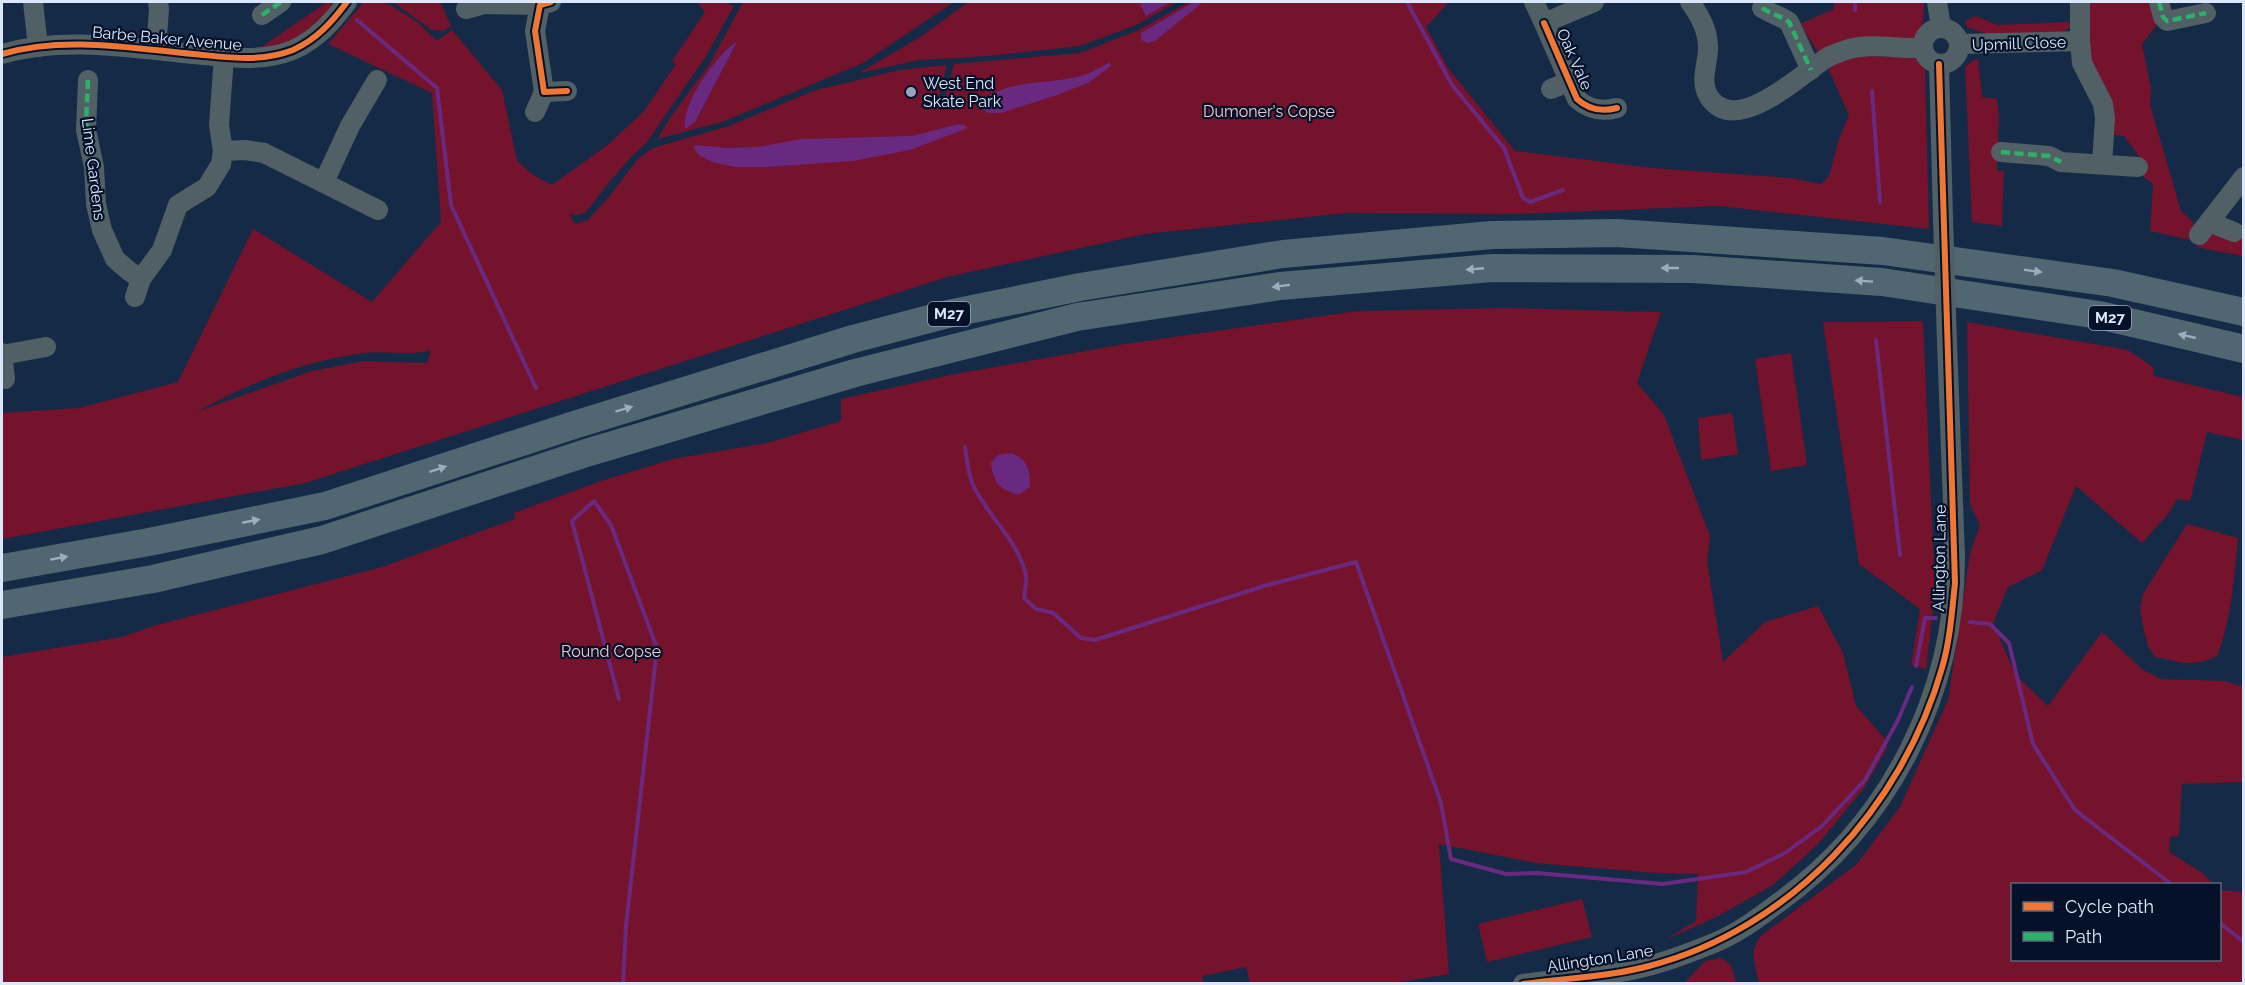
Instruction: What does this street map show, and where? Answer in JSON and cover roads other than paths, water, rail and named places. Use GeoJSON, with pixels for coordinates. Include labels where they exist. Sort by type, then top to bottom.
{"type":"FeatureCollection","features":[{"type":"Feature","properties":{"kind":"highway","name":"M27"},"geometry":{"type":"LineString","coordinates":[[2,568],[149,542],[325,506],[574,424],[853,339],[948,314],[1080,287],[1283,254],[1492,235],[1617,233],[1883,251],[2113,283],[2244,312]]}},
{"type":"Feature","properties":{"kind":"highway","name":"M27"},"geometry":{"type":"LineString","coordinates":[[2,605],[153,579],[322,540],[586,453],[855,373],[1077,317],[1280,286],[1492,268],[1704,269],[1892,284],[2099,315],[2244,350]]}},
{"type":"Feature","properties":{"kind":"street"},"geometry":{"type":"LineString","coordinates":[[33,2],[39,47]]}},
{"type":"Feature","properties":{"kind":"street"},"geometry":{"type":"LineString","coordinates":[[156,50],[158,2]]}},
{"type":"Feature","properties":{"kind":"street"},"geometry":{"type":"LineString","coordinates":[[262,15],[280,2]]}},
{"type":"Feature","properties":{"kind":"street","name":"Barbe Baker Avenue"},"geometry":{"type":"LineString","coordinates":[[2,54],[39,47],[90,45],[240,59],[256,58],[292,50],[323,31],[347,2]]}},
{"type":"Feature","properties":{"kind":"street","name":"Oak Vale"},"geometry":{"type":"LineString","coordinates":[[1534,2],[1577,99],[1584,105],[1599,111],[1617,108]]}},
{"type":"Feature","properties":{"kind":"street","name":"Oak Vale"},"geometry":{"type":"LineString","coordinates":[[1544,23],[1594,2]]}},
{"type":"Feature","properties":{"kind":"street"},"geometry":{"type":"LineString","coordinates":[[1690,2],[1706,28],[1708,47],[1704,88],[1711,100],[1722,107],[1738,109],[1756,105],[1778,94],[1829,57],[1850,49],[1923,48]]}},
{"type":"Feature","properties":{"kind":"street"},"geometry":{"type":"LineString","coordinates":[[1937,2],[1941,27]]}},
{"type":"Feature","properties":{"kind":"street","name":"Upmill Close"},"geometry":{"type":"LineString","coordinates":[[2080,2],[2082,63],[2103,104],[2105,118],[2102,164]]}},
{"type":"Feature","properties":{"kind":"street"},"geometry":{"type":"LineString","coordinates":[[2159,2],[2163,17],[2167,21],[2206,13]]}},
{"type":"Feature","properties":{"kind":"street"},"geometry":{"type":"LineString","coordinates":[[477,5],[546,3],[535,31],[544,92],[535,112]]}},
{"type":"Feature","properties":{"kind":"street"},"geometry":{"type":"LineString","coordinates":[[1762,8],[1790,22],[1811,70]]}},
{"type":"Feature","properties":{"kind":"street"},"geometry":{"type":"LineString","coordinates":[[1941,27],[1951,31],[1958,39],[1959,51],[1951,61],[1939,64],[1928,59],[1923,48],[1925,36],[1935,28],[1941,27]]}},
{"type":"Feature","properties":{"kind":"street","name":"Upmill Close"},"geometry":{"type":"LineString","coordinates":[[1959,45],[2080,41]]}},
{"type":"Feature","properties":{"kind":"street","name":"Lime Gardens"},"geometry":{"type":"LineString","coordinates":[[87,80],[86,122],[89,142],[103,170],[98,214],[110,252],[138,288],[162,250],[178,205],[212,181],[221,164],[223,151],[219,125],[224,56]]}},
{"type":"Feature","properties":{"kind":"street","name":"Allington Lane"},"geometry":{"type":"LineString","coordinates":[[1523,984],[1649,966],[1711,945],[1731,934],[1790,895],[1830,860],[1854,834],[1896,775],[1921,727],[1942,668],[1948,640],[1955,574],[1939,64]]}},
{"type":"Feature","properties":{"kind":"street"},"geometry":{"type":"LineString","coordinates":[[324,182],[350,126],[377,80]]}},
{"type":"Feature","properties":{"kind":"street","name":"Oak Vale"},"geometry":{"type":"LineString","coordinates":[[1551,89],[1570,81]]}},
{"type":"Feature","properties":{"kind":"street"},"geometry":{"type":"LineString","coordinates":[[544,92],[567,91]]}},
{"type":"Feature","properties":{"kind":"street"},"geometry":{"type":"LineString","coordinates":[[223,151],[245,150],[264,153],[378,210]]}},
{"type":"Feature","properties":{"kind":"street"},"geometry":{"type":"LineString","coordinates":[[2001,152],[2049,156],[2061,162],[2138,167]]}},
{"type":"Feature","properties":{"kind":"street"},"geometry":{"type":"LineString","coordinates":[[2234,232],[2204,228],[2244,177]]}},
{"type":"Feature","properties":{"kind":"street"},"geometry":{"type":"LineString","coordinates":[[5,378],[2,354],[46,347]]}},
{"type":"Feature","properties":{"kind":"waterway"},"geometry":{"type":"LineString","coordinates":[[1407,2],[1452,85],[1504,148],[1523,198],[1530,202],[1563,190]]}},
{"type":"Feature","properties":{"kind":"waterway"},"geometry":{"type":"LineString","coordinates":[[1855,2],[1855,10]]}},
{"type":"Feature","properties":{"kind":"waterway"},"geometry":{"type":"LineString","coordinates":[[357,20],[437,88],[451,205],[536,388]]}},
{"type":"Feature","properties":{"kind":"waterway"},"geometry":{"type":"LineString","coordinates":[[1872,91],[1880,202]]}},
{"type":"Feature","properties":{"kind":"waterway"},"geometry":{"type":"LineString","coordinates":[[1876,340],[1900,555]]}},
{"type":"Feature","properties":{"kind":"waterway"},"geometry":{"type":"LineString","coordinates":[[965,447],[972,483],[987,509],[1017,551],[1022,563],[1026,577],[1024,598],[1036,609],[1053,613],[1081,638],[1095,640],[1264,586],[1356,562],[1441,803],[1451,859],[1506,874],[1537,873],[1663,884],[1746,872],[1785,853],[1822,826],[1865,780],[1898,720],[1912,687]]}},
{"type":"Feature","properties":{"kind":"waterway"},"geometry":{"type":"LineString","coordinates":[[619,699],[572,521],[594,501],[611,525],[657,648],[626,926],[623,984]]}},
{"type":"Feature","properties":{"kind":"waterway"},"geometry":{"type":"LineString","coordinates":[[1916,666],[1925,618],[1936,618]]}},
{"type":"Feature","properties":{"kind":"waterway"},"geometry":{"type":"LineString","coordinates":[[1970,622],[1990,624],[2009,643],[2033,744],[2075,810],[2170,883]]}},
{"type":"Feature","properties":{"kind":"waterway"},"geometry":{"type":"LineString","coordinates":[[2221,924],[2244,942]]}},
{"type":"Feature","properties":{"kind":"place","name":"West End Skate Park"},"geometry":{"type":"Point","coordinates":[911,92]}},
{"type":"Feature","properties":{"kind":"park label","name":"Dumoner's Copse"},"geometry":{"type":"Point","coordinates":[1269,111]}},
{"type":"Feature","properties":{"kind":"park label","name":"Round Copse"},"geometry":{"type":"Point","coordinates":[611,651]}}]}
